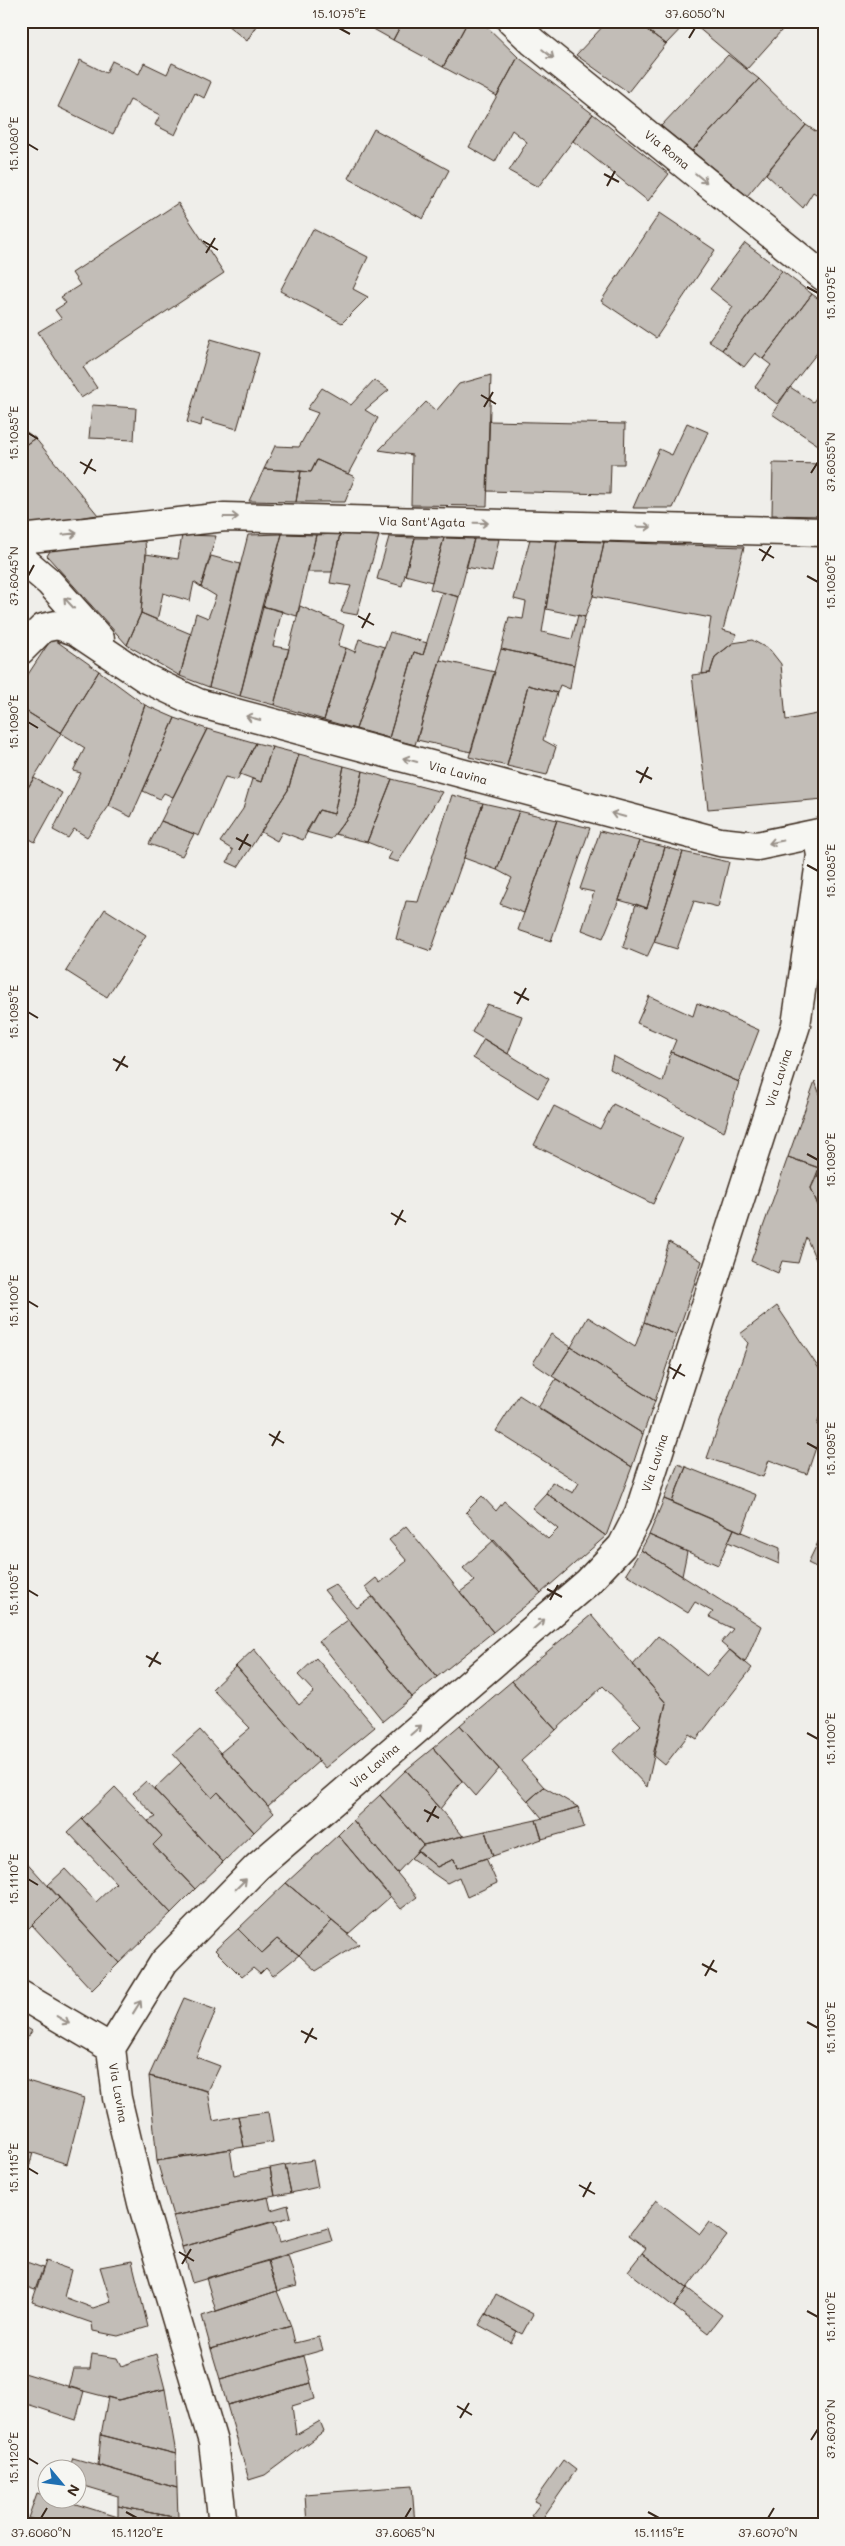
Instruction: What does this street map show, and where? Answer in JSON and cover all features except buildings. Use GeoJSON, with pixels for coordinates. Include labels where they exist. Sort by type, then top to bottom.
{"type":"FeatureCollection","features":[{"type":"Feature","properties":{"kind":"street","name":"Via Roma"},"geometry":{"type":"LineString","coordinates":[[511,21],[533,42],[824,277]]}},
{"type":"Feature","properties":{"kind":"street","name":"Via Sant'Agata"},"geometry":{"type":"LineString","coordinates":[[21,539],[225,517],[824,532]]}},
{"type":"Feature","properties":{"kind":"street"},"geometry":{"type":"LineString","coordinates":[[21,558],[49,582],[89,624],[111,654]]}},
{"type":"Feature","properties":{"kind":"street","name":"Via Lavina"},"geometry":{"type":"LineString","coordinates":[[21,650],[43,628],[57,625],[75,631],[145,678],[198,704],[720,842],[757,846],[821,833],[821,855],[796,1025]]}},
{"type":"Feature","properties":{"kind":"street","name":"Via Lavina"},"geometry":{"type":"LineString","coordinates":[[223,2525],[213,2442],[142,2203],[117,2098],[111,2048],[164,1962],[257,1867],[588,1582],[622,1546],[639,1513],[796,1025],[824,970]]}},
{"type":"Feature","properties":{"kind":"street"},"geometry":{"type":"LineString","coordinates":[[21,1994],[111,2048]]}}]}
